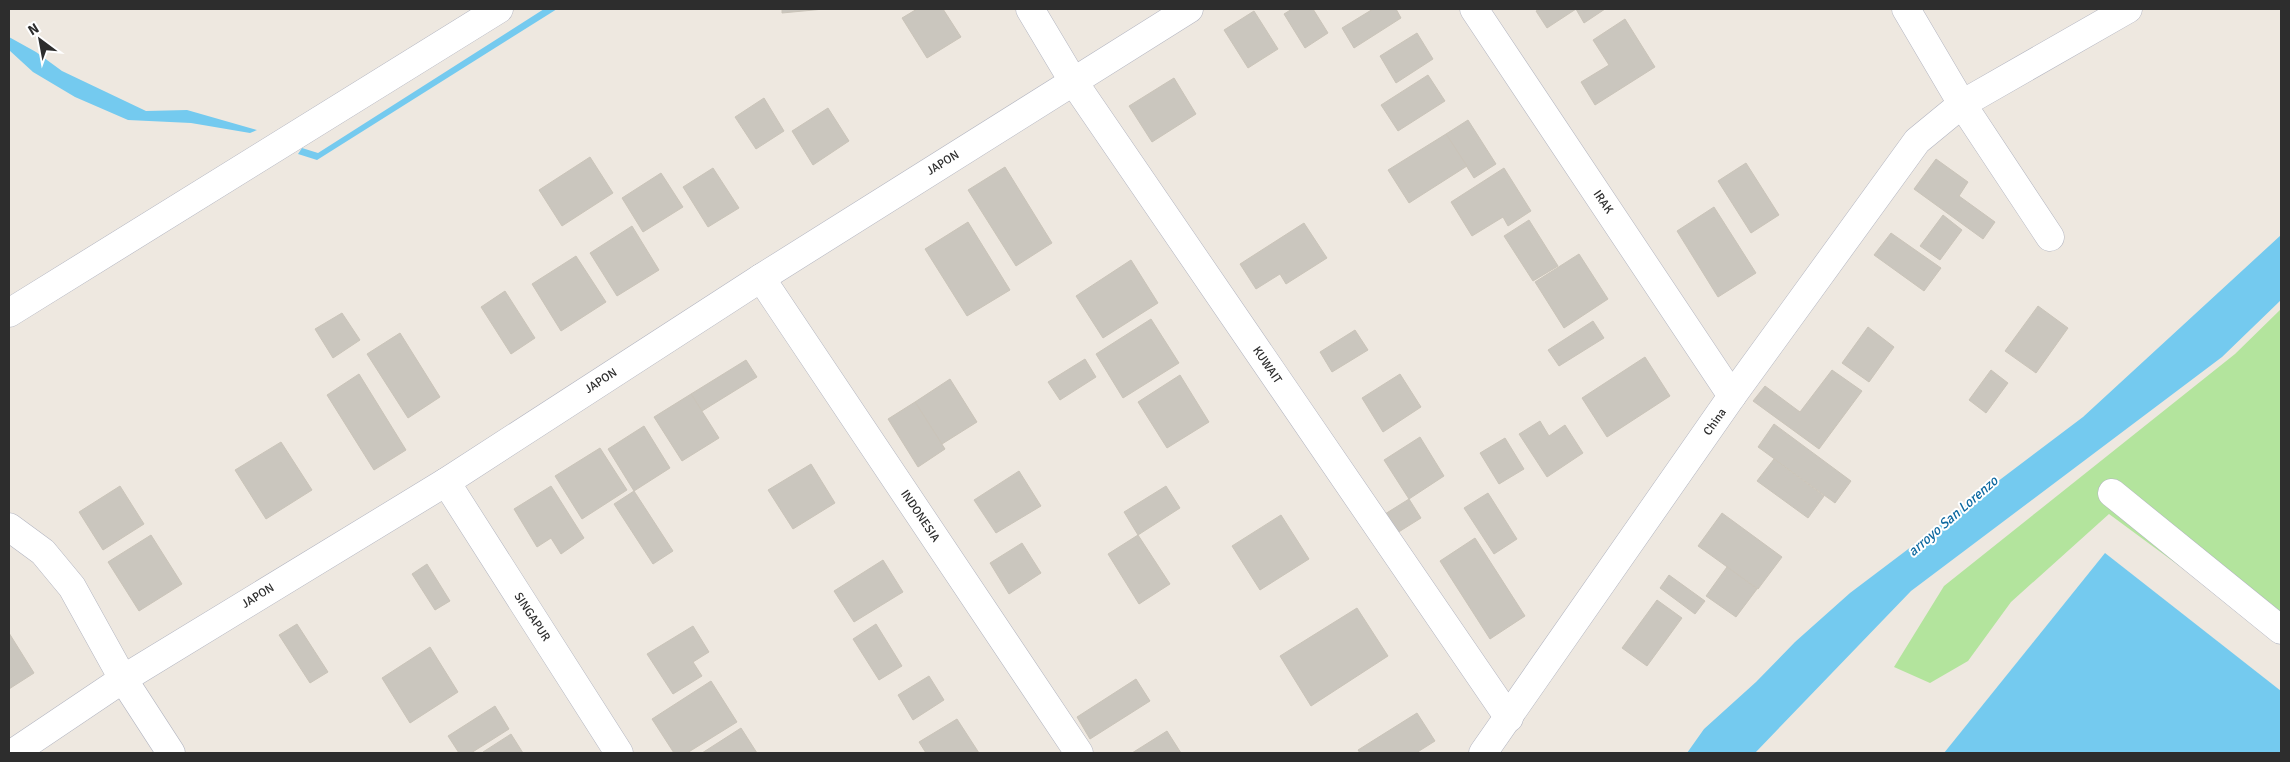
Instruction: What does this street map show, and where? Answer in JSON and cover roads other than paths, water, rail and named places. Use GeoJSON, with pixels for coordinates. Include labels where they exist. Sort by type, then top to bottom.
{"type":"FeatureCollection","features":[{"type":"Feature","properties":{"kind":"street"},"geometry":{"type":"LineString","coordinates":[[9,312],[499,9]]}},
{"type":"Feature","properties":{"kind":"street","name":"KUWAIT"},"geometry":{"type":"LineString","coordinates":[[1030,9],[1073,82],[1508,718]]}},
{"type":"Feature","properties":{"kind":"street","name":"JAPON"},"geometry":{"type":"LineString","coordinates":[[13,753],[123,679],[446,482],[762,278],[1189,9]]}},
{"type":"Feature","properties":{"kind":"street","name":"IRAK"},"geometry":{"type":"LineString","coordinates":[[1474,9],[1732,396]]}},
{"type":"Feature","properties":{"kind":"street"},"geometry":{"type":"LineString","coordinates":[[1906,9],[1962,104],[2050,237]]}},
{"type":"Feature","properties":{"kind":"street","name":"China"},"geometry":{"type":"LineString","coordinates":[[1483,753],[1732,396],[1903,157],[1917,141],[1962,104],[2128,9]]}},
{"type":"Feature","properties":{"kind":"street","name":"INDONESIA"},"geometry":{"type":"LineString","coordinates":[[762,278],[1079,753]]}},
{"type":"Feature","properties":{"kind":"street","name":"SINGAPUR"},"geometry":{"type":"LineString","coordinates":[[446,482],[619,753]]}},
{"type":"Feature","properties":{"kind":"street"},"geometry":{"type":"LineString","coordinates":[[2112,493],[2281,630]]}},
{"type":"Feature","properties":{"kind":"street"},"geometry":{"type":"LineString","coordinates":[[9,527],[43,552],[72,587],[123,679],[171,753]]}},
{"type":"Feature","properties":{"kind":"water"},"geometry":{"type":"Polygon","coordinates":[[[544,9],[557,9],[317,160],[298,154],[302,148],[318,153],[544,9]]]}},
{"type":"Feature","properties":{"kind":"water"},"geometry":{"type":"Polygon","coordinates":[[[9,37],[36,52],[62,71],[146,111],[187,110],[257,130],[250,133],[191,123],[128,120],[75,97],[33,72],[9,50],[9,37]]]}},
{"type":"Feature","properties":{"kind":"water","name":"arroyo San Lorenzo"},"geometry":{"type":"Polygon","coordinates":[[[2281,235],[2281,300],[2222,357],[1911,591],[1755,753],[1687,753],[1704,729],[1756,682],[1795,642],[1850,593],[2083,417],[2281,235]]]}},
{"type":"Feature","properties":{"kind":"water"},"geometry":{"type":"Polygon","coordinates":[[[2105,553],[2281,691],[2281,753],[1944,753],[2105,553]]]}}]}
